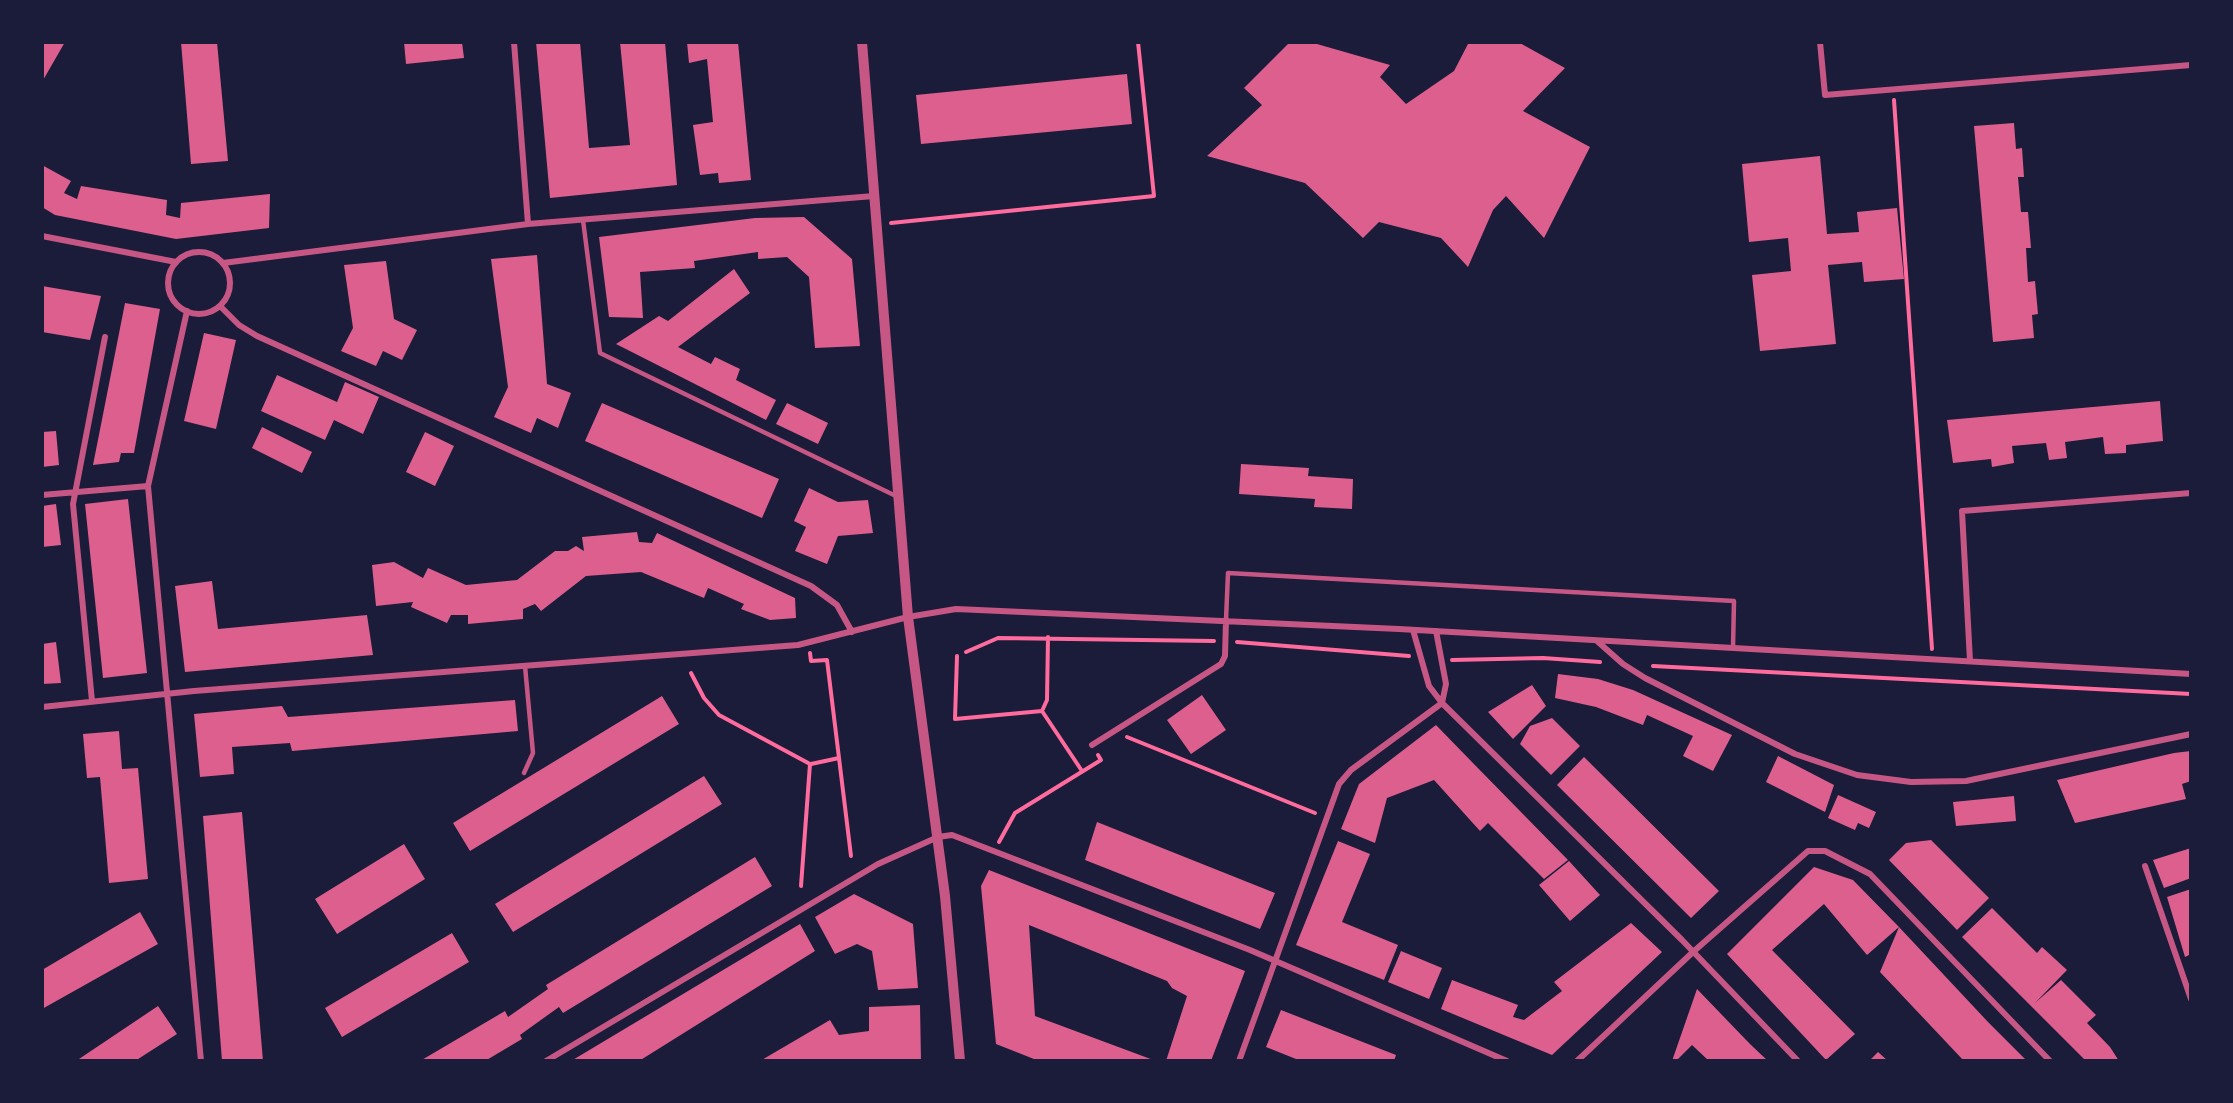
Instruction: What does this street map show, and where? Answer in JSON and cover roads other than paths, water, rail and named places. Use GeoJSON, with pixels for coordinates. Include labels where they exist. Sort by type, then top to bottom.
{"type":"FeatureCollection","features":[{"type":"Feature","properties":{"kind":"street"},"geometry":{"type":"LineString","coordinates":[[513,42],[528,224]]}},
{"type":"Feature","properties":{"kind":"street"},"geometry":{"type":"LineString","coordinates":[[862,42],[908,617],[938,837],[960,1061]]}},
{"type":"Feature","properties":{"kind":"street"},"geometry":{"type":"LineString","coordinates":[[1820,42],[1825,95],[2191,65]]}},
{"type":"Feature","properties":{"kind":"street"},"geometry":{"type":"LineString","coordinates":[[223,263],[528,224],[874,196]]}},
{"type":"Feature","properties":{"kind":"street"},"geometry":{"type":"LineString","coordinates":[[42,236],[176,262]]}},
{"type":"Feature","properties":{"kind":"street"},"geometry":{"type":"LineString","coordinates":[[200,252],[209,253],[223,263],[228,271],[230,290],[219,306],[204,313],[187,311],[174,301],[170,293],[169,277],[176,262],[183,256],[200,252]]}},
{"type":"Feature","properties":{"kind":"street"},"geometry":{"type":"LineString","coordinates":[[219,306],[239,325],[257,336],[811,586],[837,605],[852,632]]}},
{"type":"Feature","properties":{"kind":"street"},"geometry":{"type":"LineString","coordinates":[[187,311],[148,486],[201,1061]]}},
{"type":"Feature","properties":{"kind":"street"},"geometry":{"type":"LineString","coordinates":[[92,701],[74,492],[105,337]]}},
{"type":"Feature","properties":{"kind":"street"},"geometry":{"type":"LineString","coordinates":[[42,495],[148,486]]}},
{"type":"Feature","properties":{"kind":"street"},"geometry":{"type":"LineString","coordinates":[[1970,661],[1962,511],[2191,494]]}},
{"type":"Feature","properties":{"kind":"street"},"geometry":{"type":"LineString","coordinates":[[42,707],[168,693],[810,643],[908,617],[956,609],[1436,631],[2191,674]]}},
{"type":"Feature","properties":{"kind":"street"},"geometry":{"type":"LineString","coordinates":[[1092,744],[1221,664],[1225,656],[1226,620]]}},
{"type":"Feature","properties":{"kind":"street"},"geometry":{"type":"LineString","coordinates":[[1413,630],[1429,686],[1442,704],[1693,952],[1798,1061]]}},
{"type":"Feature","properties":{"kind":"street"},"geometry":{"type":"LineString","coordinates":[[1239,1061],[1339,784],[1351,770],[1442,704],[1446,684],[1436,631]]}},
{"type":"Feature","properties":{"kind":"street"},"geometry":{"type":"LineString","coordinates":[[1596,640],[1623,664],[1817,763],[1857,776],[1898,781],[1966,781],[2191,734]]}},
{"type":"Feature","properties":{"kind":"street"},"geometry":{"type":"LineString","coordinates":[[546,1061],[878,864],[938,837],[952,835],[1275,961],[1507,1061]]}},
{"type":"Feature","properties":{"kind":"street"},"geometry":{"type":"LineString","coordinates":[[1577,1061],[1693,952],[1808,851],[1824,851],[1870,874],[2050,1061]]}},
{"type":"Feature","properties":{"kind":"street"},"geometry":{"type":"LineString","coordinates":[[2145,866],[2191,999]]}},
{"type":"Feature","properties":{"kind":"lane"},"geometry":{"type":"LineString","coordinates":[[582,220],[600,353],[898,497]]}},
{"type":"Feature","properties":{"kind":"lane"},"geometry":{"type":"LineString","coordinates":[[1226,620],[1228,573],[1734,601],[1733,648]]}},
{"type":"Feature","properties":{"kind":"lane"},"geometry":{"type":"LineString","coordinates":[[524,772],[533,753],[525,666]]}}]}
